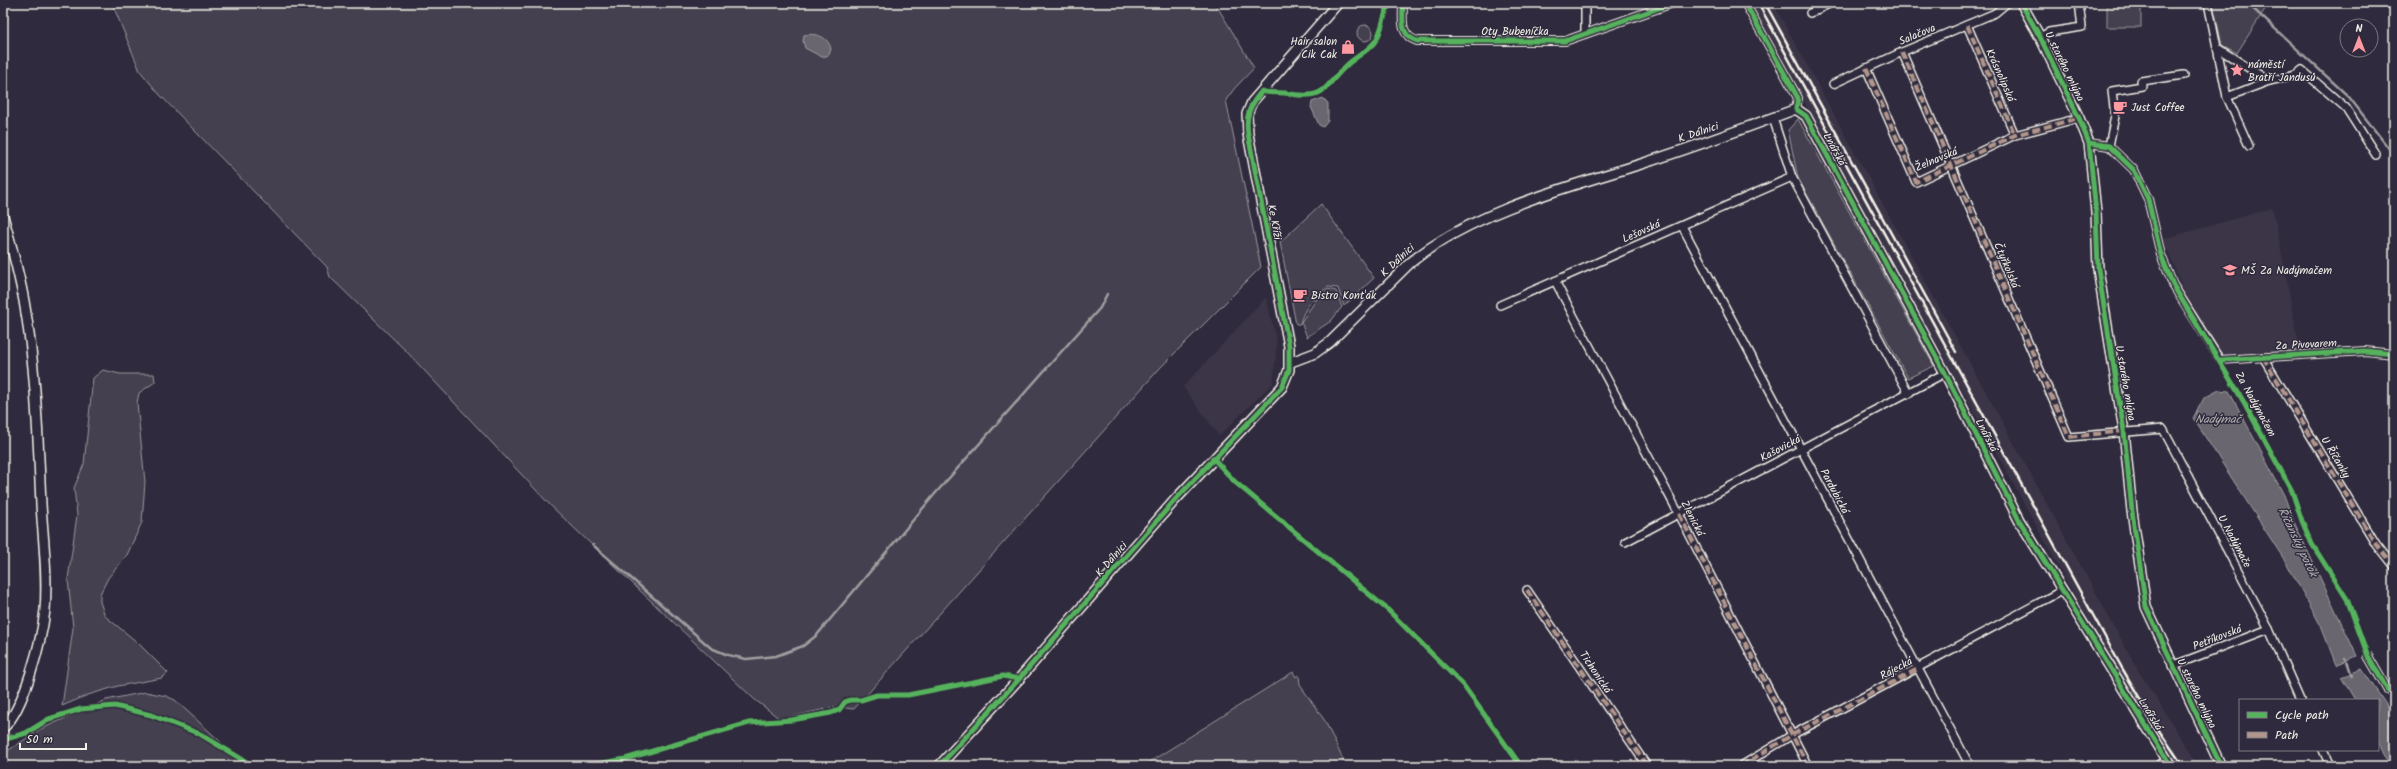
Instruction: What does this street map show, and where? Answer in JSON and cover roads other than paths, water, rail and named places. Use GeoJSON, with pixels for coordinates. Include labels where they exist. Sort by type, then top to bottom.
{"type":"FeatureCollection","features":[{"type":"Feature","properties":{"kind":"street","name":"Ke Kříži"},"geometry":{"type":"LineString","coordinates":[[1290,362],[1289,346],[1248,134],[1247,114],[1252,102],[1338,3]]}},
{"type":"Feature","properties":{"kind":"street","name":"Oty Bubeníčka"},"geometry":{"type":"LineString","coordinates":[[1403,3],[1403,31],[1407,36],[1417,41],[1565,41],[1652,7],[1673,3]]}},
{"type":"Feature","properties":{"kind":"street"},"geometry":{"type":"LineString","coordinates":[[1585,3],[1585,34]]}},
{"type":"Feature","properties":{"kind":"street"},"geometry":{"type":"LineString","coordinates":[[1745,3],[1798,98],[1796,109]]}},
{"type":"Feature","properties":{"kind":"street"},"geometry":{"type":"LineString","coordinates":[[1810,13],[1831,3]]}},
{"type":"Feature","properties":{"kind":"street","name":"Salačova"},"geometry":{"type":"LineString","coordinates":[[1833,84],[1902,52],[1995,13],[2008,3]]}},
{"type":"Feature","properties":{"kind":"street","name":"U starého mlýna"},"geometry":{"type":"LineString","coordinates":[[2021,3],[2040,37],[2079,118],[2089,143],[2096,212],[2098,270],[2124,430],[2130,496],[2146,607],[2172,666],[2220,766]]}},
{"type":"Feature","properties":{"kind":"street"},"geometry":{"type":"LineString","coordinates":[[2040,37],[2049,32],[2082,27],[2079,3]]}},
{"type":"Feature","properties":{"kind":"street"},"geometry":{"type":"LineString","coordinates":[[2208,3],[2219,49],[2227,97],[2249,146]]}},
{"type":"Feature","properties":{"kind":"street","name":"Krásnolipská"},"geometry":{"type":"LineString","coordinates":[[1967,25],[2016,135]]}},
{"type":"Feature","properties":{"kind":"street"},"geometry":{"type":"LineString","coordinates":[[2219,49],[2269,81]]}},
{"type":"Feature","properties":{"kind":"street","name":"Čtyřkolská"},"geometry":{"type":"LineString","coordinates":[[1902,52],[2069,437],[2124,430]]}},
{"type":"Feature","properties":{"kind":"street","name":"Želnavská"},"geometry":{"type":"LineString","coordinates":[[1866,68],[1916,182],[2016,135],[2079,118]]}},
{"type":"Feature","properties":{"kind":"street"},"geometry":{"type":"LineString","coordinates":[[2227,97],[2269,81],[2296,75],[2302,70],[2346,108],[2376,155]]}},
{"type":"Feature","properties":{"kind":"street"},"geometry":{"type":"LineString","coordinates":[[2089,143],[2109,146],[2115,116],[2112,91],[2142,86],[2141,81],[2184,75]]}},
{"type":"Feature","properties":{"kind":"street","name":"K Dálnici"},"geometry":{"type":"LineString","coordinates":[[939,766],[1019,679],[1175,500],[1276,395],[1287,379],[1290,362],[1310,355],[1326,346],[1423,252],[1456,232],[1553,192],[1700,145],[1796,109]]}},
{"type":"Feature","properties":{"kind":"street","name":"Lnářská"},"geometry":{"type":"LineString","coordinates":[[1796,109],[1806,116],[1945,373],[2019,520],[2170,763]]}},
{"type":"Feature","properties":{"kind":"street"},"geometry":{"type":"LineString","coordinates":[[1773,118],[1792,177],[1909,394]]}},
{"type":"Feature","properties":{"kind":"street","name":"Za Pivovarem"},"geometry":{"type":"LineString","coordinates":[[2109,146],[2134,170],[2148,199],[2161,255],[2173,285],[2220,360],[2366,351],[2394,354]]}},
{"type":"Feature","properties":{"kind":"street","name":"Lešovská"},"geometry":{"type":"LineString","coordinates":[[1500,305],[1792,177]]}},
{"type":"Feature","properties":{"kind":"street"},"geometry":{"type":"LineString","coordinates":[[3,216],[25,302],[37,409],[45,571],[45,610],[36,649],[21,704],[14,716],[3,728]]}},
{"type":"Feature","properties":{"kind":"street","name":"Pardubická"},"geometry":{"type":"LineString","coordinates":[[1682,226],[1970,766]]}},
{"type":"Feature","properties":{"kind":"street","name":"Zlenická"},"geometry":{"type":"LineString","coordinates":[[1555,281],[1679,514],[1808,766]]}},
{"type":"Feature","properties":{"kind":"street","name":"U Říčanky"},"geometry":{"type":"LineString","coordinates":[[2263,357],[2376,544],[2394,567]]}},
{"type":"Feature","properties":{"kind":"street","name":"Kašovická"},"geometry":{"type":"LineString","coordinates":[[1625,542],[1909,394],[1945,373]]}},
{"type":"Feature","properties":{"kind":"street","name":"U Nadýmače"},"geometry":{"type":"LineString","coordinates":[[2124,430],[2163,429],[2269,629],[2300,699]]}},
{"type":"Feature","properties":{"kind":"street","name":"Tichonická"},"geometry":{"type":"LineString","coordinates":[[1527,590],[1647,766]]}},
{"type":"Feature","properties":{"kind":"street","name":"Rájecká"},"geometry":{"type":"LineString","coordinates":[[1741,766],[1792,735],[1918,669],[2063,590]]}},
{"type":"Feature","properties":{"kind":"street","name":"Petříkovská"},"geometry":{"type":"LineString","coordinates":[[2172,666],[2269,629]]}},
{"type":"Feature","properties":{"kind":"street"},"geometry":{"type":"LineString","coordinates":[[2368,656],[2387,689],[2394,693]]}},
{"type":"Feature","properties":{"kind":"street"},"geometry":{"type":"LineString","coordinates":[[2322,751],[2330,766]]}},
{"type":"Feature","properties":{"kind":"street"},"geometry":{"type":"LineString","coordinates":[[2157,766],[2170,763]]}},
{"type":"Feature","properties":{"kind":"water"},"geometry":{"type":"Polygon","coordinates":[[[804,35],[817,35],[824,38],[831,49],[829,55],[822,57],[805,48],[803,41],[804,35]]]}},
{"type":"Feature","properties":{"kind":"water"},"geometry":{"type":"Polygon","coordinates":[[[1323,98],[1328,103],[1328,121],[1323,127],[1319,125],[1311,107],[1312,102],[1323,98]]]}},
{"type":"Feature","properties":{"kind":"water","name":"Nadýmač"},"geometry":{"type":"Polygon","coordinates":[[[2219,390],[2229,391],[2284,495],[2294,522],[2357,656],[2336,665],[2321,626],[2287,564],[2193,418],[2204,398],[2219,390]]]}},
{"type":"Feature","properties":{"kind":"water"},"geometry":{"type":"Polygon","coordinates":[[[2362,669],[2389,709],[2394,720],[2394,765],[2387,760],[2379,745],[2379,699],[2354,699],[2341,677],[2362,669]]]}},
{"type":"Feature","properties":{"kind":"waterway"},"geometry":{"type":"LineString","coordinates":[[2247,3],[2349,97],[2394,155]]}},
{"type":"Feature","properties":{"kind":"waterway"},"geometry":{"type":"LineString","coordinates":[[593,545],[711,648],[728,655],[746,659],[776,656],[803,646],[817,635],[934,495],[1100,308],[1107,294]]}},
{"type":"Feature","properties":{"kind":"waterway","name":"Říčanský potok"},"geometry":{"type":"LineString","coordinates":[[2346,658],[2352,676]]}},
{"type":"Feature","properties":{"kind":"railway"},"geometry":{"type":"LineString","coordinates":[[1758,3],[2122,668],[2156,726],[2183,766]]}},
{"type":"Feature","properties":{"kind":"railway"},"geometry":{"type":"LineString","coordinates":[[1765,3],[1956,352]]}},
{"type":"Feature","properties":{"kind":"place","name":"Hair salon Cik Cak"},"geometry":{"type":"Point","coordinates":[1348,47]}},
{"type":"Feature","properties":{"kind":"place","name":"náměstí Bratří Jandusů"},"geometry":{"type":"Point","coordinates":[2237,70]}},
{"type":"Feature","properties":{"kind":"place","name":"Just Coffee"},"geometry":{"type":"Point","coordinates":[2120,107]}},
{"type":"Feature","properties":{"kind":"place","name":"MŠ Za Nadýmačem"},"geometry":{"type":"Point","coordinates":[2230,270]}},
{"type":"Feature","properties":{"kind":"place","name":"Bistro Kont'ák"},"geometry":{"type":"Point","coordinates":[1300,295]}}]}
